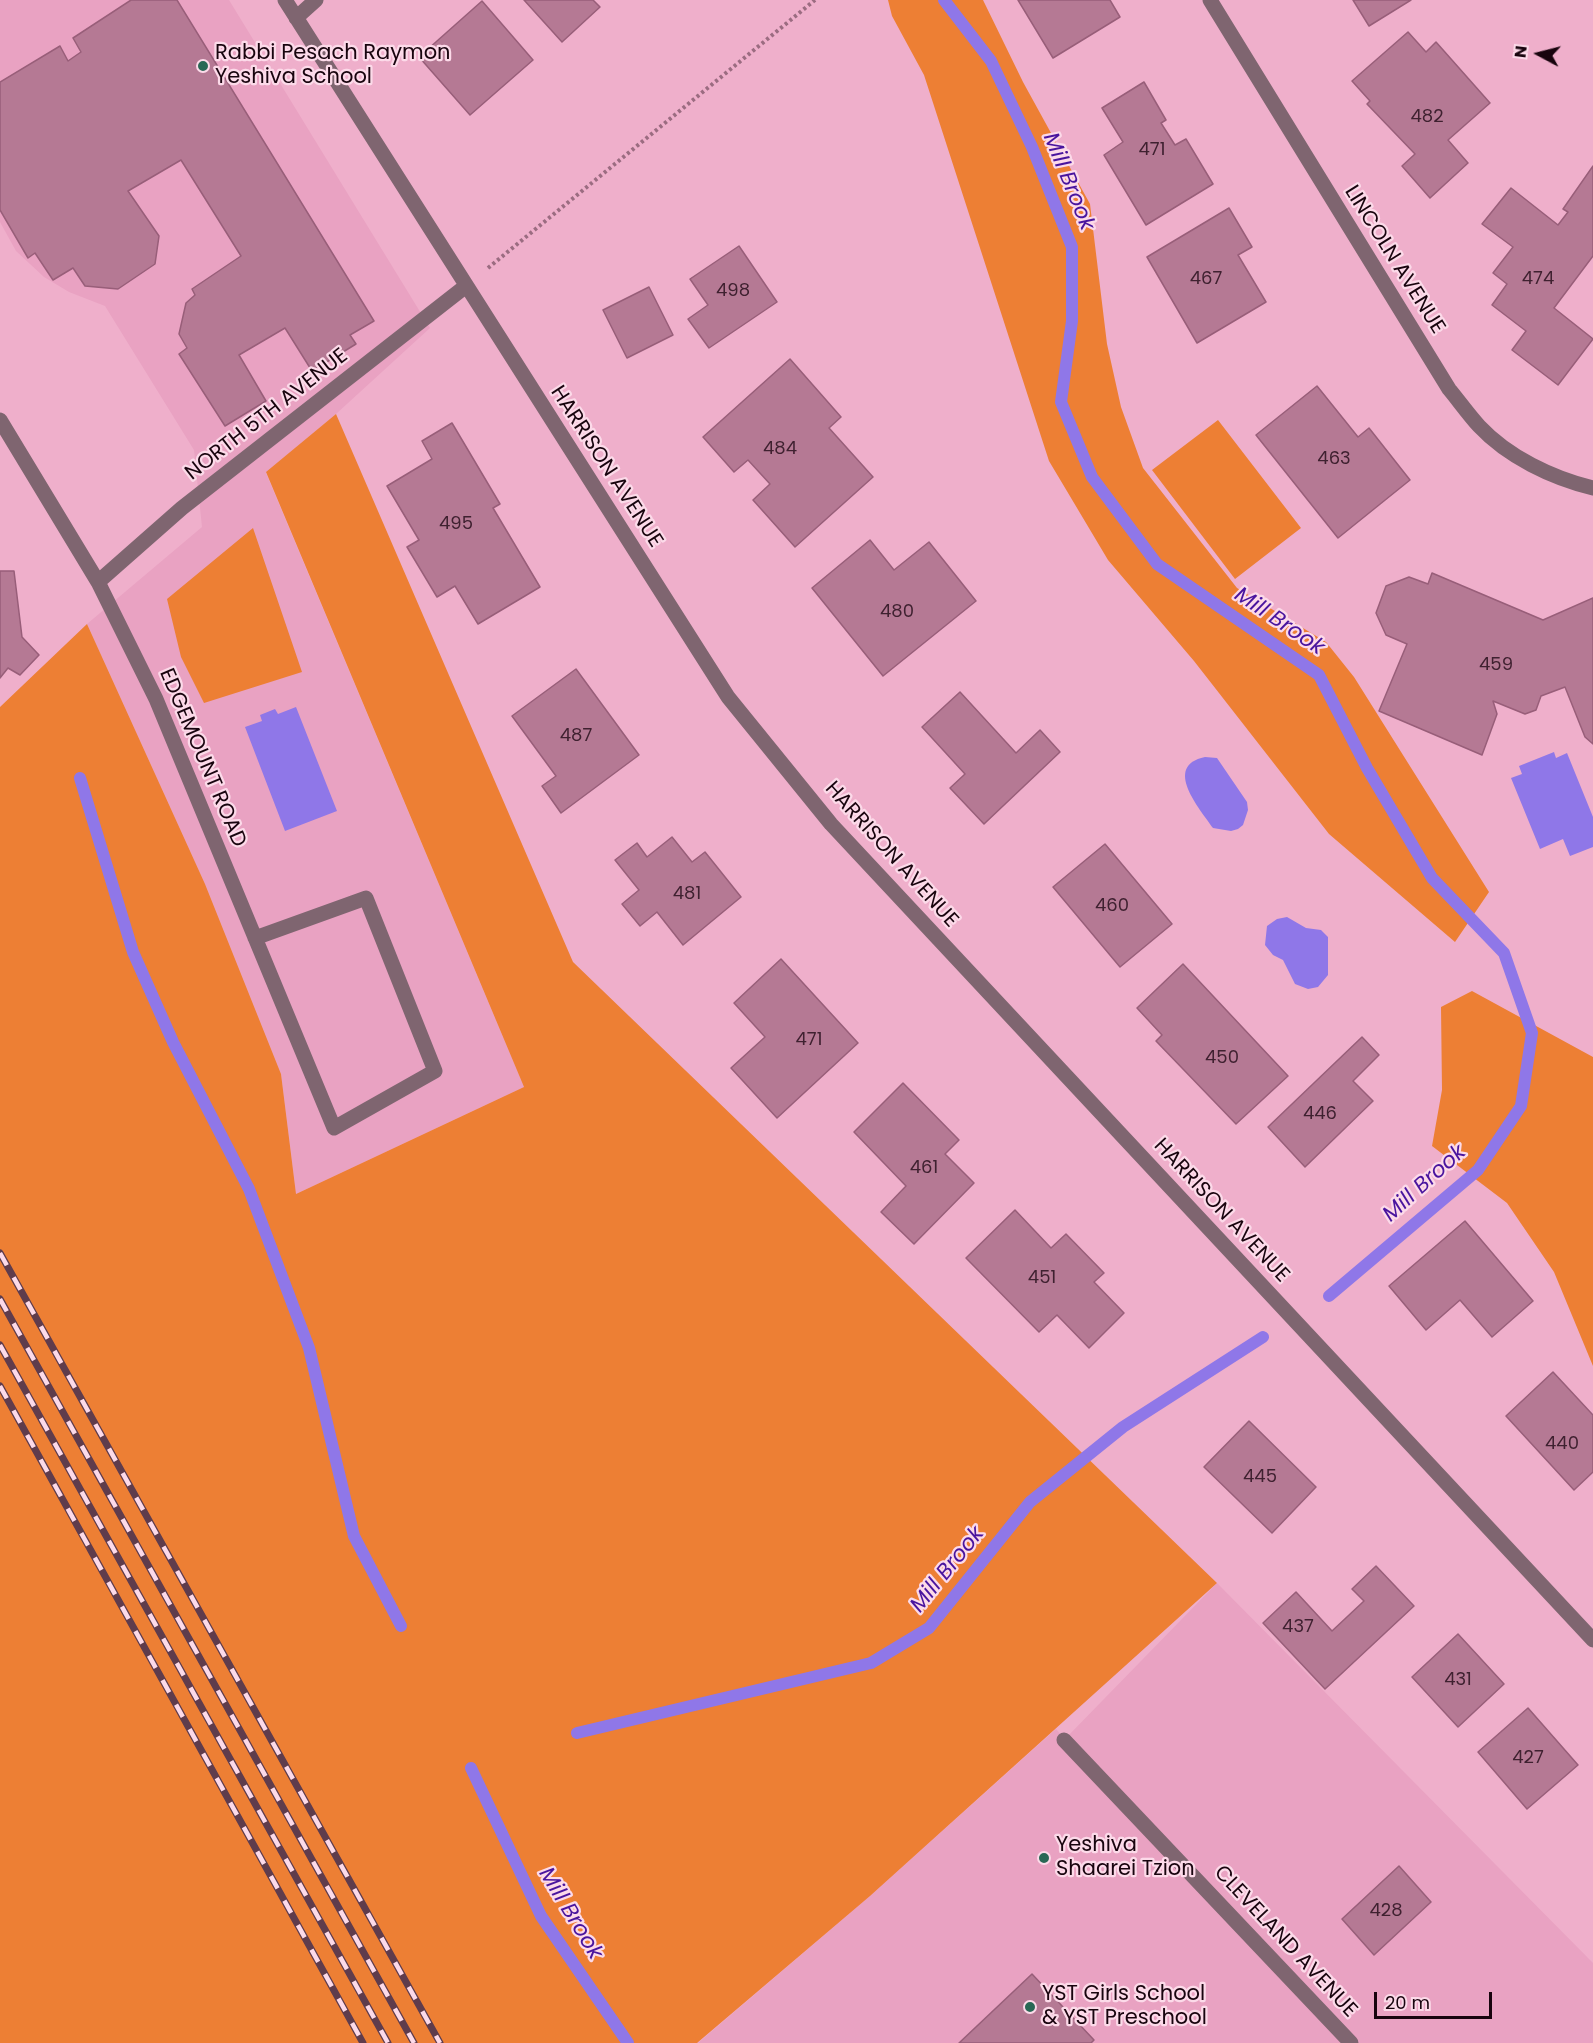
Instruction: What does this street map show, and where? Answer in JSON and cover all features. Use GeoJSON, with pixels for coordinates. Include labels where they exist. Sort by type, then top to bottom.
{"type":"FeatureCollection","features":[{"type":"Feature","properties":{"kind":"street","name":"HARRISON AVENUE"},"geometry":{"type":"LineString","coordinates":[[285,0],[728,697],[831,825],[1593,1640]]}},
{"type":"Feature","properties":{"kind":"street"},"geometry":{"type":"LineString","coordinates":[[296,18],[316,0]]}},
{"type":"Feature","properties":{"kind":"street","name":"LINCOLN AVENUE"},"geometry":{"type":"LineString","coordinates":[[1210,0],[1449,389],[1479,427],[1527,463],[1571,483],[1593,488]]}},
{"type":"Feature","properties":{"kind":"street","name":"NORTH 5TH AVENUE"},"geometry":{"type":"LineString","coordinates":[[98,582],[182,508],[466,286]]}},
{"type":"Feature","properties":{"kind":"street","name":"EDGEMOUNT ROAD"},"geometry":{"type":"LineString","coordinates":[[0,420],[98,582],[156,699],[255,938],[334,1128],[435,1071],[366,898],[255,938]]}},
{"type":"Feature","properties":{"kind":"street","name":"CLEVELAND AVENUE"},"geometry":{"type":"LineString","coordinates":[[1064,1740],[1351,2043]]}},
{"type":"Feature","properties":{"kind":"path"},"geometry":{"type":"LineString","coordinates":[[466,286],[815,0]]}},
{"type":"Feature","properties":{"kind":"shaded area"},"geometry":{"type":"Polygon","coordinates":[[[0,0],[229,0],[430,328],[336,414],[266,473],[524,1087],[296,1194],[281,1074],[205,884],[87,624],[202,527],[194,450],[105,306],[69,292],[44,277],[16,251],[0,222],[0,0]]]}},
{"type":"Feature","properties":{"kind":"shaded area"},"geometry":{"type":"Polygon","coordinates":[[[888,0],[983,0],[1023,82],[1090,204],[1107,344],[1121,407],[1143,468],[1237,588],[1326,642],[1354,677],[1489,892],[1455,942],[1329,834],[1194,661],[1108,560],[1049,461],[924,75],[892,16],[888,0]]]}},
{"type":"Feature","properties":{"kind":"shaded area"},"geometry":{"type":"Polygon","coordinates":[[[336,414],[573,962],[1217,1583],[870,1896],[697,2043],[0,2043],[0,707],[87,624],[205,884],[281,1074],[296,1194],[524,1087],[266,472],[336,414]]]}},
{"type":"Feature","properties":{"kind":"shaded area"},"geometry":{"type":"Polygon","coordinates":[[[1218,420],[1301,528],[1235,579],[1152,470],[1218,420]]]}},
{"type":"Feature","properties":{"kind":"shaded area"},"geometry":{"type":"Polygon","coordinates":[[[253,528],[302,672],[204,703],[181,657],[167,599],[253,528]]]}},
{"type":"Feature","properties":{"kind":"shaded area"},"geometry":{"type":"Polygon","coordinates":[[[296,707],[337,811],[285,831],[245,727],[262,721],[260,715],[275,709],[278,714],[296,707]]]}},
{"type":"Feature","properties":{"kind":"shaded area"},"geometry":{"type":"Polygon","coordinates":[[[1554,752],[1556,758],[1567,753],[1593,817],[1593,847],[1570,856],[1563,839],[1540,849],[1511,778],[1522,774],[1519,766],[1554,752]]]}},
{"type":"Feature","properties":{"kind":"shaded area"},"geometry":{"type":"Polygon","coordinates":[[[1205,757],[1217,758],[1247,802],[1248,810],[1243,825],[1238,829],[1231,831],[1213,828],[1193,800],[1185,778],[1186,769],[1192,762],[1205,757]]]}},
{"type":"Feature","properties":{"kind":"shaded area"},"geometry":{"type":"Polygon","coordinates":[[[1287,917],[1306,928],[1321,930],[1328,937],[1328,975],[1318,987],[1308,989],[1295,984],[1283,960],[1273,955],[1265,945],[1267,926],[1277,919],[1287,917]]]}},
{"type":"Feature","properties":{"kind":"shaded area"},"geometry":{"type":"Polygon","coordinates":[[[1472,991],[1593,1057],[1593,1366],[1554,1272],[1507,1203],[1432,1146],[1442,1090],[1441,1007],[1472,991]]]}},
{"type":"Feature","properties":{"kind":"shaded area"},"geometry":{"type":"Polygon","coordinates":[[[1217,1583],[1593,1963],[1593,2043],[1091,2043],[1094,2040],[1032,1974],[959,2043],[698,2043],[870,1896],[1056,1729],[1065,1739],[1217,1583]]]}},
{"type":"Feature","properties":{"kind":"building"},"geometry":{"type":"Polygon","coordinates":[[[131,0],[177,0],[374,321],[350,335],[356,344],[312,371],[285,328],[239,355],[266,401],[225,426],[179,354],[187,348],[179,334],[186,303],[195,295],[192,289],[241,256],[181,160],[128,191],[159,236],[155,264],[118,289],[85,286],[73,268],[53,280],[35,253],[28,258],[0,210],[0,82],[60,46],[68,61],[81,52],[73,38],[131,0]]]}},
{"type":"Feature","properties":{"kind":"building"},"geometry":{"type":"Polygon","coordinates":[[[524,0],[593,0],[600,7],[562,42],[524,0]]]}},
{"type":"Feature","properties":{"kind":"building"},"geometry":{"type":"Polygon","coordinates":[[[1018,0],[1110,0],[1120,17],[1053,58],[1018,0]]]}},
{"type":"Feature","properties":{"kind":"building"},"geometry":{"type":"Polygon","coordinates":[[[1353,0],[1411,0],[1369,26],[1353,0]]]}},
{"type":"Feature","properties":{"kind":"building"},"geometry":{"type":"Polygon","coordinates":[[[482,1],[533,60],[470,115],[419,57],[482,1]]]}},
{"type":"Feature","properties":{"kind":"building"},"geometry":{"type":"Polygon","coordinates":[[[1408,32],[1426,52],[1436,42],[1490,103],[1448,140],[1468,163],[1430,198],[1402,166],[1415,154],[1367,104],[1370,101],[1352,81],[1408,32]]]}},
{"type":"Feature","properties":{"kind":"building"},"geometry":{"type":"Polygon","coordinates":[[[1144,82],[1166,120],[1161,123],[1175,145],[1186,139],[1213,184],[1146,225],[1104,155],[1123,142],[1102,108],[1144,82]]]}},
{"type":"Feature","properties":{"kind":"building"},"geometry":{"type":"Polygon","coordinates":[[[1593,166],[1593,256],[1554,308],[1593,339],[1558,385],[1512,350],[1526,331],[1492,305],[1507,284],[1493,273],[1513,247],[1482,224],[1511,188],[1558,225],[1568,212],[1563,209],[1593,166]]]}},
{"type":"Feature","properties":{"kind":"building"},"geometry":{"type":"Polygon","coordinates":[[[1229,208],[1252,247],[1238,255],[1266,302],[1197,343],[1147,257],[1229,208]]]}},
{"type":"Feature","properties":{"kind":"building"},"geometry":{"type":"Polygon","coordinates":[[[739,246],[777,302],[709,348],[688,319],[708,305],[690,279],[739,246]]]}},
{"type":"Feature","properties":{"kind":"building"},"geometry":{"type":"Polygon","coordinates":[[[649,287],[673,335],[627,358],[603,310],[649,287]]]}},
{"type":"Feature","properties":{"kind":"building"},"geometry":{"type":"Polygon","coordinates":[[[790,359],[841,417],[829,428],[873,477],[795,547],[753,500],[770,484],[748,460],[734,472],[703,437],[790,359]]]}},
{"type":"Feature","properties":{"kind":"building"},"geometry":{"type":"Polygon","coordinates":[[[1317,386],[1358,437],[1369,428],[1410,480],[1338,538],[1256,435],[1317,386]]]}},
{"type":"Feature","properties":{"kind":"building"},"geometry":{"type":"Polygon","coordinates":[[[452,423],[500,504],[493,508],[540,587],[478,624],[455,586],[437,597],[407,547],[419,540],[387,486],[432,459],[422,441],[452,423]]]}},
{"type":"Feature","properties":{"kind":"building"},"geometry":{"type":"Polygon","coordinates":[[[870,540],[894,570],[929,542],[976,601],[883,676],[812,588],[870,540]]]}},
{"type":"Feature","properties":{"kind":"building"},"geometry":{"type":"Polygon","coordinates":[[[0,571],[14,571],[22,637],[39,655],[20,675],[8,668],[0,678],[0,571]]]}},
{"type":"Feature","properties":{"kind":"building"},"geometry":{"type":"Polygon","coordinates":[[[1432,573],[1543,620],[1593,598],[1593,744],[1585,737],[1565,687],[1541,696],[1536,710],[1525,714],[1493,701],[1497,714],[1482,755],[1379,711],[1407,644],[1386,635],[1376,613],[1386,586],[1409,577],[1428,584],[1432,573]]]}},
{"type":"Feature","properties":{"kind":"building"},"geometry":{"type":"Polygon","coordinates":[[[576,669],[639,755],[561,813],[542,786],[556,776],[512,716],[576,669]]]}},
{"type":"Feature","properties":{"kind":"building"},"geometry":{"type":"Polygon","coordinates":[[[960,692],[1016,753],[1040,730],[1060,752],[984,824],[950,788],[965,774],[922,727],[960,692]]]}},
{"type":"Feature","properties":{"kind":"building"},"geometry":{"type":"Polygon","coordinates":[[[672,837],[692,862],[705,852],[741,897],[683,945],[657,912],[640,926],[622,904],[639,890],[615,860],[637,843],[647,857],[672,837]]]}},
{"type":"Feature","properties":{"kind":"building"},"geometry":{"type":"Polygon","coordinates":[[[1105,844],[1172,924],[1120,967],[1053,887],[1105,844]]]}},
{"type":"Feature","properties":{"kind":"building"},"geometry":{"type":"Polygon","coordinates":[[[781,959],[858,1043],[777,1118],[731,1068],[765,1037],[734,1003],[781,959]]]}},
{"type":"Feature","properties":{"kind":"building"},"geometry":{"type":"Polygon","coordinates":[[[1183,964],[1288,1076],[1236,1124],[1156,1041],[1162,1035],[1137,1008],[1183,964]]]}},
{"type":"Feature","properties":{"kind":"building"},"geometry":{"type":"Polygon","coordinates":[[[1362,1037],[1379,1055],[1353,1081],[1373,1101],[1305,1167],[1268,1127],[1362,1037]]]}},
{"type":"Feature","properties":{"kind":"building"},"geometry":{"type":"Polygon","coordinates":[[[903,1083],[959,1140],[945,1154],[974,1183],[914,1244],[881,1212],[906,1186],[854,1132],[903,1083]]]}},
{"type":"Feature","properties":{"kind":"building"},"geometry":{"type":"Polygon","coordinates":[[[1015,1210],[1051,1248],[1066,1234],[1104,1273],[1094,1282],[1124,1313],[1089,1348],[1057,1315],[1039,1332],[966,1258],[1015,1210]]]}},
{"type":"Feature","properties":{"kind":"building"},"geometry":{"type":"Polygon","coordinates":[[[1465,1221],[1533,1301],[1492,1337],[1460,1300],[1426,1330],[1389,1286],[1465,1221]]]}},
{"type":"Feature","properties":{"kind":"building"},"geometry":{"type":"Polygon","coordinates":[[[1553,1372],[1593,1415],[1593,1472],[1574,1490],[1506,1416],[1553,1372]]]}},
{"type":"Feature","properties":{"kind":"building"},"geometry":{"type":"Polygon","coordinates":[[[1249,1421],[1316,1487],[1272,1533],[1204,1467],[1249,1421]]]}},
{"type":"Feature","properties":{"kind":"building"},"geometry":{"type":"Polygon","coordinates":[[[1376,1566],[1414,1606],[1325,1689],[1263,1623],[1296,1592],[1332,1631],[1364,1601],[1352,1589],[1376,1566]]]}},
{"type":"Feature","properties":{"kind":"building"},"geometry":{"type":"Polygon","coordinates":[[[1458,1634],[1504,1684],[1458,1727],[1412,1677],[1458,1634]]]}},
{"type":"Feature","properties":{"kind":"building"},"geometry":{"type":"Polygon","coordinates":[[[1528,1708],[1578,1765],[1527,1809],[1478,1752],[1528,1708]]]}},
{"type":"Feature","properties":{"kind":"building"},"geometry":{"type":"Polygon","coordinates":[[[1399,1866],[1431,1902],[1374,1955],[1342,1919],[1399,1866]]]}},
{"type":"Feature","properties":{"kind":"building","name":"YST Girls School & YST Preschool"},"geometry":{"type":"Polygon","coordinates":[[[1032,1974],[1094,2040],[1091,2043],[959,2043],[1032,1974]]]}},
{"type":"Feature","properties":{"kind":"waterway","name":"Mill Brook"},"geometry":{"type":"LineString","coordinates":[[944,0],[991,61],[1032,147],[1072,247],[1072,321],[1061,402],[1092,477],[1157,564],[1319,675],[1367,768],[1432,878],[1504,953],[1532,1033],[1521,1106],[1478,1170],[1329,1296]]}},
{"type":"Feature","properties":{"kind":"waterway"},"geometry":{"type":"LineString","coordinates":[[80,778],[133,952],[173,1042],[249,1189],[309,1348],[354,1536],[401,1626]]}},
{"type":"Feature","properties":{"kind":"waterway","name":"Mill Brook"},"geometry":{"type":"LineString","coordinates":[[577,1733],[871,1663],[929,1628],[1030,1502],[1123,1427],[1263,1337]]}},
{"type":"Feature","properties":{"kind":"waterway","name":"Mill Brook"},"geometry":{"type":"LineString","coordinates":[[471,1768],[541,1916],[628,2043]]}},
{"type":"Feature","properties":{"kind":"railway"},"geometry":{"type":"LineString","coordinates":[[0,1253],[440,2043]]}},
{"type":"Feature","properties":{"kind":"railway"},"geometry":{"type":"LineString","coordinates":[[0,1299],[414,2043]]}},
{"type":"Feature","properties":{"kind":"railway"},"geometry":{"type":"LineString","coordinates":[[0,1345],[388,2043]]}},
{"type":"Feature","properties":{"kind":"railway"},"geometry":{"type":"LineString","coordinates":[[0,1386],[363,2043]]}},
{"type":"Feature","properties":{"kind":"place","name":"Rabbi Pesach Raymon Yeshiva School"},"geometry":{"type":"Point","coordinates":[203,66]}},
{"type":"Feature","properties":{"kind":"place","name":"Yeshiva Shaarei Tzion"},"geometry":{"type":"Point","coordinates":[1044,1858]}},
{"type":"Feature","properties":{"kind":"place","name":"YST Girls School & YST Preschool"},"geometry":{"type":"Point","coordinates":[1030,2007]}}]}
